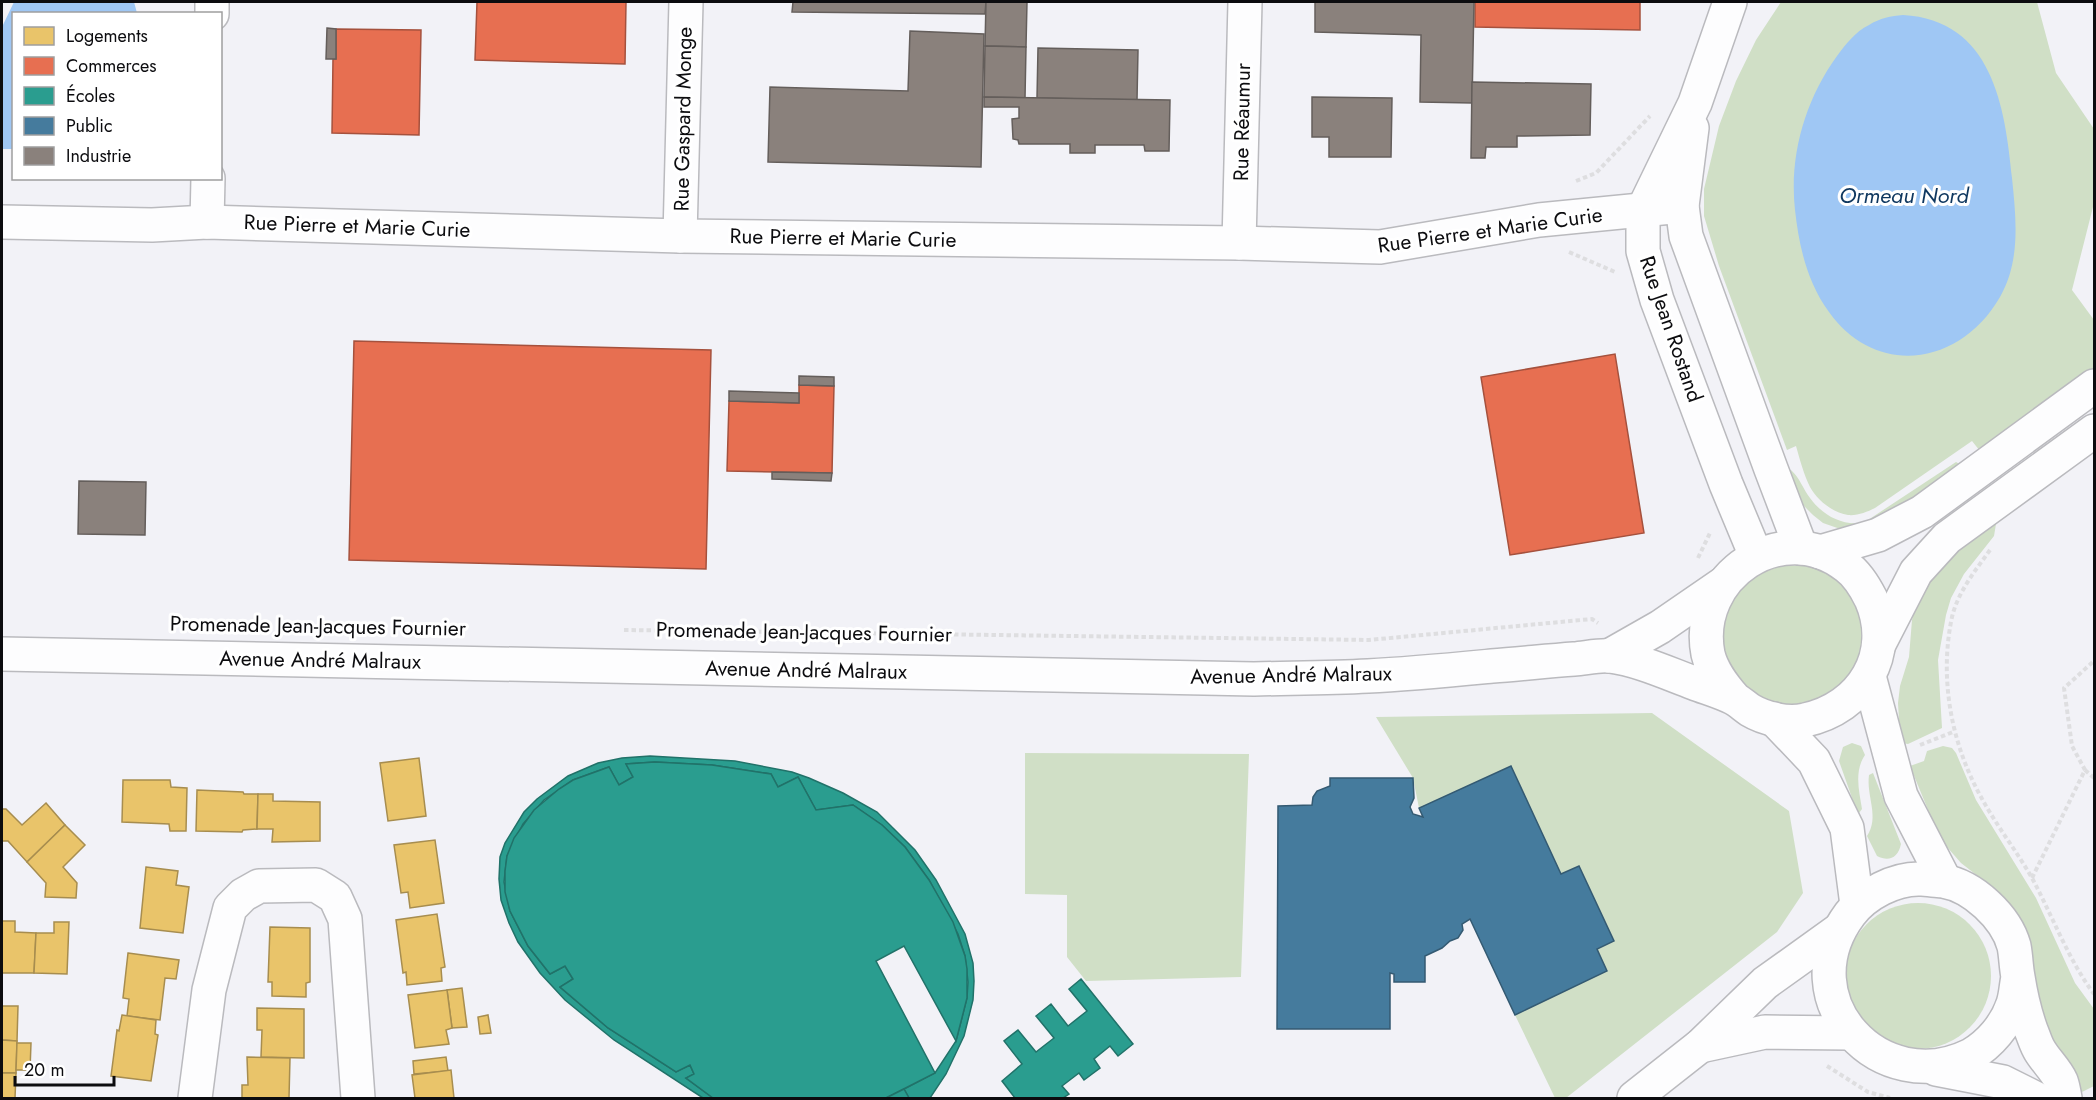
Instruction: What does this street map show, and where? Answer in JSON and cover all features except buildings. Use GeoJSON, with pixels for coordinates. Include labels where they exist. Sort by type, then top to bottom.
{"type":"FeatureCollection","features":[{"type":"Feature","properties":{"kind":"street","name":"Rue Gaspard Monge"},"geometry":{"type":"LineString","coordinates":[[680,236],[686,2]]}},
{"type":"Feature","properties":{"kind":"street","name":"Rue Réaumur"},"geometry":{"type":"LineString","coordinates":[[1239,243],[1245,2]]}},
{"type":"Feature","properties":{"kind":"street","name":"Rue Jean Rostand"},"geometry":{"type":"LineString","coordinates":[[1745,2],[1726,13],[1695,103],[1643,210],[1643,251],[1657,300],[1726,484],[1756,556]]}},
{"type":"Feature","properties":{"kind":"street","name":"Rue Jean Rostand"},"geometry":{"type":"LineString","coordinates":[[1695,103],[1682,206],[1686,236],[1770,469],[1811,550]]}},
{"type":"Feature","properties":{"kind":"street"},"geometry":{"type":"LineString","coordinates":[[207,222],[208,180]]}},
{"type":"Feature","properties":{"kind":"street","name":"Rue Pierre et Marie Curie"},"geometry":{"type":"LineString","coordinates":[[2,222],[152,225],[207,222],[680,236],[1380,247],[1539,220],[1682,206]]}},
{"type":"Feature","properties":{"kind":"street"},"geometry":{"type":"LineString","coordinates":[[1606,641],[1660,627],[1724,582],[1738,567],[1756,556],[1778,549],[1811,550],[1878,535],[1922,512],[2094,386]]}},
{"type":"Feature","properties":{"kind":"street"},"geometry":{"type":"LineString","coordinates":[[1879,644],[1916,572],[1947,538],[2094,431]]}},
{"type":"Feature","properties":{"kind":"street"},"geometry":{"type":"LineString","coordinates":[[1606,641],[1659,670],[1734,698],[1753,711],[1774,719],[1802,721],[1829,714],[1852,698],[1869,675],[1876,660],[1879,644],[1877,615],[1866,587],[1846,566],[1811,550]]}},
{"type":"Feature","properties":{"kind":"street"},"geometry":{"type":"LineString","coordinates":[[1724,582],[1710,613],[1707,630],[1708,655],[1718,679],[1734,698]]}},
{"type":"Feature","properties":{"kind":"street","name":"Avenue André Malraux"},"geometry":{"type":"LineString","coordinates":[[2,654],[1254,679],[1367,676],[1606,641]]}},
{"type":"Feature","properties":{"kind":"street"},"geometry":{"type":"LineString","coordinates":[[1869,675],[1901,796],[1945,881]]}},
{"type":"Feature","properties":{"kind":"street"},"geometry":{"type":"LineString","coordinates":[[1774,719],[1814,761],[1847,828],[1848,917],[1830,956],[1829,983],[1835,1010],[1849,1033],[1872,1054],[1900,1066],[2003,1082],[2035,1098]]}},
{"type":"Feature","properties":{"kind":"street"},"geometry":{"type":"LineString","coordinates":[[1634,1098],[1700,1046],[1765,983],[1884,887],[1914,879],[1945,881],[1975,894],[1999,916],[2014,945],[2024,1012],[2038,1049],[2061,1080],[2065,1098]]}},
{"type":"Feature","properties":{"kind":"street"},"geometry":{"type":"LineString","coordinates":[[195,1098],[208,990],[230,908],[243,895],[259,886],[316,885],[335,897],[345,919],[358,1098]]}},
{"type":"Feature","properties":{"kind":"street"},"geometry":{"type":"LineString","coordinates":[[1931,1069],[1958,1062],[1982,1048],[2001,1029],[2013,1004],[2018,977]]}},
{"type":"Feature","properties":{"kind":"street"},"geometry":{"type":"LineString","coordinates":[[1700,1046],[1766,1032],[1849,1033]]}},
{"type":"Feature","properties":{"kind":"path"},"geometry":{"type":"LineString","coordinates":[[1694,564],[1701,555],[1711,530]]}},
{"type":"Feature","properties":{"kind":"path"},"geometry":{"type":"LineString","coordinates":[[1993,546],[1967,582],[1953,616],[1946,669],[1953,732],[1980,796],[2032,878],[2054,926],[2094,994]]}},
{"type":"Feature","properties":{"kind":"path","name":"Promenade Jean-Jacques Fournier"},"geometry":{"type":"LineString","coordinates":[[613,630],[1369,640],[1592,619],[1606,641]]}},
{"type":"Feature","properties":{"kind":"path"},"geometry":{"type":"LineString","coordinates":[[2094,661],[2064,688],[2072,746],[2085,770],[2094,778]]}},
{"type":"Feature","properties":{"kind":"path"},"geometry":{"type":"LineString","coordinates":[[1914,747],[1953,732]]}},
{"type":"Feature","properties":{"kind":"path"},"geometry":{"type":"LineString","coordinates":[[2032,878],[2085,770]]}},
{"type":"Feature","properties":{"kind":"path"},"geometry":{"type":"LineString","coordinates":[[1819,1061],[1868,1092],[1890,1098]]}},
{"type":"Feature","properties":{"kind":"green space"},"geometry":{"type":"Polygon","coordinates":[[[1781,2],[2037,2],[2056,73],[2094,129],[2094,203],[2072,290],[2094,320],[2094,368],[1980,451],[1972,441],[1875,508],[1855,515],[1837,512],[1821,501],[1808,482],[1796,446],[1787,450],[1719,266],[1704,216],[1704,189],[1719,126],[1736,81],[1756,40],[1781,2]]]}},
{"type":"Feature","properties":{"kind":"green space"},"geometry":{"type":"Polygon","coordinates":[[[1956,462],[1965,467],[1885,523],[1849,532],[1823,523],[1813,515],[1800,502],[1786,471],[1791,470],[1794,473],[1810,498],[1821,510],[1835,519],[1857,523],[1865,522],[1956,462]]]}},
{"type":"Feature","properties":{"kind":"green space"},"geometry":{"type":"Polygon","coordinates":[[[1997,518],[1994,536],[1964,574],[1951,598],[1946,615],[1938,660],[1942,728],[1908,744],[1902,743],[1898,703],[1900,686],[1909,657],[1916,601],[1928,574],[1997,518]]]}},
{"type":"Feature","properties":{"kind":"green space"},"geometry":{"type":"Polygon","coordinates":[[[1805,565],[1828,573],[1847,587],[1861,607],[1866,654],[1841,695],[1795,711],[1750,697],[1723,656],[1721,632],[1727,609],[1740,589],[1759,574],[1781,566],[1805,565]]]}},
{"type":"Feature","properties":{"kind":"green space"},"geometry":{"type":"Polygon","coordinates":[[[1652,713],[1789,811],[1803,893],[1777,932],[1566,1098],[1555,1098],[1515,1015],[1607,971],[1597,949],[1614,940],[1579,866],[1561,874],[1511,766],[1419,808],[1413,778],[1376,717],[1652,713]]]}},
{"type":"Feature","properties":{"kind":"green space"},"geometry":{"type":"Polygon","coordinates":[[[1852,743],[1861,746],[1865,755],[1858,774],[1862,809],[1859,813],[1839,761],[1843,747],[1852,743]]]}},
{"type":"Feature","properties":{"kind":"green space"},"geometry":{"type":"Polygon","coordinates":[[[1943,746],[1952,748],[1956,753],[1976,800],[2036,898],[2075,983],[2094,1009],[2094,1086],[2080,1093],[2036,1010],[2032,956],[2028,937],[2022,924],[2014,910],[1997,891],[1961,863],[1940,839],[1910,766],[1924,761],[1927,751],[1943,746]]]}},
{"type":"Feature","properties":{"kind":"green space"},"geometry":{"type":"Polygon","coordinates":[[[1025,753],[1249,754],[1241,977],[1086,981],[1067,957],[1067,895],[1025,894],[1025,753]]]}},
{"type":"Feature","properties":{"kind":"green space"},"geometry":{"type":"Polygon","coordinates":[[[1873,773],[1901,844],[1898,853],[1889,859],[1877,856],[1867,836],[1871,829],[1873,814],[1869,775],[1873,773]]]}},
{"type":"Feature","properties":{"kind":"green space"},"geometry":{"type":"Polygon","coordinates":[[[1918,903],[1946,909],[1969,925],[1985,948],[1991,976],[1985,1004],[1969,1027],[1946,1043],[1918,1049],[1890,1043],[1867,1027],[1851,1004],[1845,976],[1851,948],[1867,925],[1890,909],[1918,903]]]}},
{"type":"Feature","properties":{"kind":"water"},"geometry":{"type":"Polygon","coordinates":[[[14,2],[134,2],[137,12],[12,12],[12,149],[2,149],[2,27],[14,2]]]}},
{"type":"Feature","properties":{"kind":"water","name":"Ormeau Nord"},"geometry":{"type":"Polygon","coordinates":[[[1903,15],[1933,20],[1957,32],[1975,50],[1988,71],[2005,123],[2015,223],[2014,254],[2007,283],[2000,297],[1983,320],[1964,337],[1941,349],[1918,355],[1894,355],[1870,347],[1849,333],[1829,312],[1815,288],[1805,263],[1795,210],[1794,190],[1797,149],[1802,129],[1816,91],[1826,73],[1844,47],[1859,31],[1881,19],[1903,15]]]}}]}
